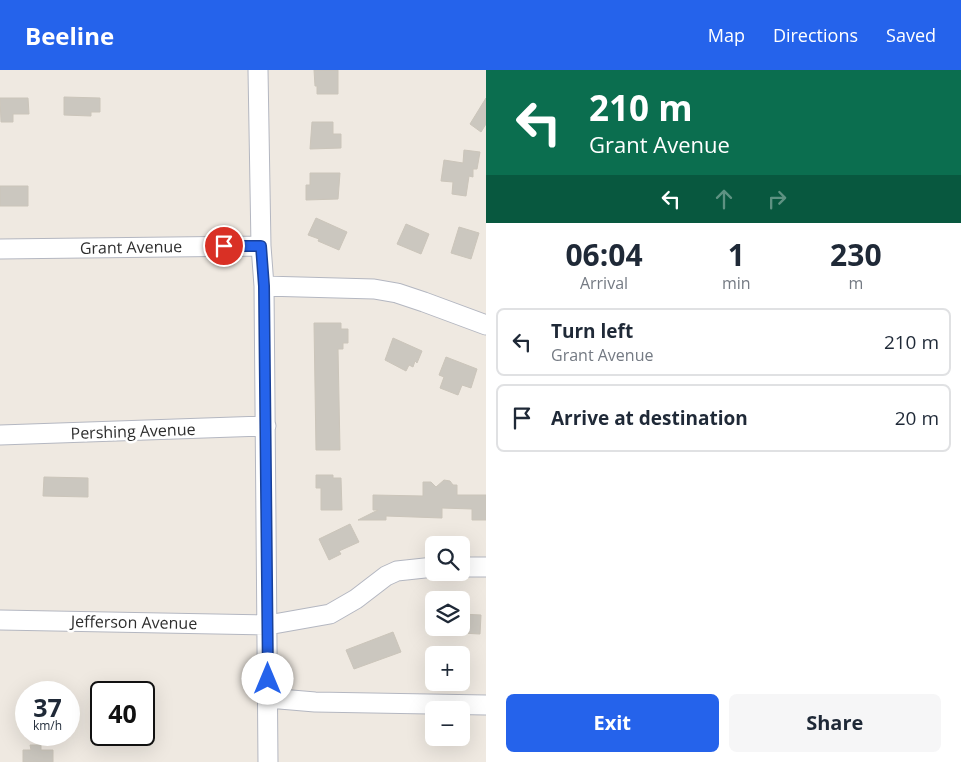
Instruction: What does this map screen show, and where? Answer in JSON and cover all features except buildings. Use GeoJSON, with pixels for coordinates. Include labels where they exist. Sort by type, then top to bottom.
{"type":"FeatureCollection","features":[{"type":"Feature","properties":{"kind":"street"},"geometry":{"type":"LineString","coordinates":[[258,70],[261,246],[264,286],[268,762]]}},
{"type":"Feature","properties":{"kind":"street","name":"Grant Avenue"},"geometry":{"type":"LineString","coordinates":[[0,249],[261,246]]}},
{"type":"Feature","properties":{"kind":"street"},"geometry":{"type":"LineString","coordinates":[[264,286],[374,289],[396,293],[486,325]]}},
{"type":"Feature","properties":{"kind":"street","name":"Pershing Avenue"},"geometry":{"type":"LineString","coordinates":[[0,435],[266,426]]}},
{"type":"Feature","properties":{"kind":"street"},"geometry":{"type":"LineString","coordinates":[[470,567],[486,567]]}},
{"type":"Feature","properties":{"kind":"street","name":"Jefferson Avenue"},"geometry":{"type":"LineString","coordinates":[[0,620],[268,625],[330,614],[356,599],[386,576],[397,571],[425,568]]}},
{"type":"Feature","properties":{"kind":"street"},"geometry":{"type":"LineString","coordinates":[[268,698],[315,702],[486,705]]}},
{"type":"Feature","properties":{"kind":"route"},"geometry":{"type":"LineString","coordinates":[[224,246],[261,246],[264,286],[268,679]]}}]}
